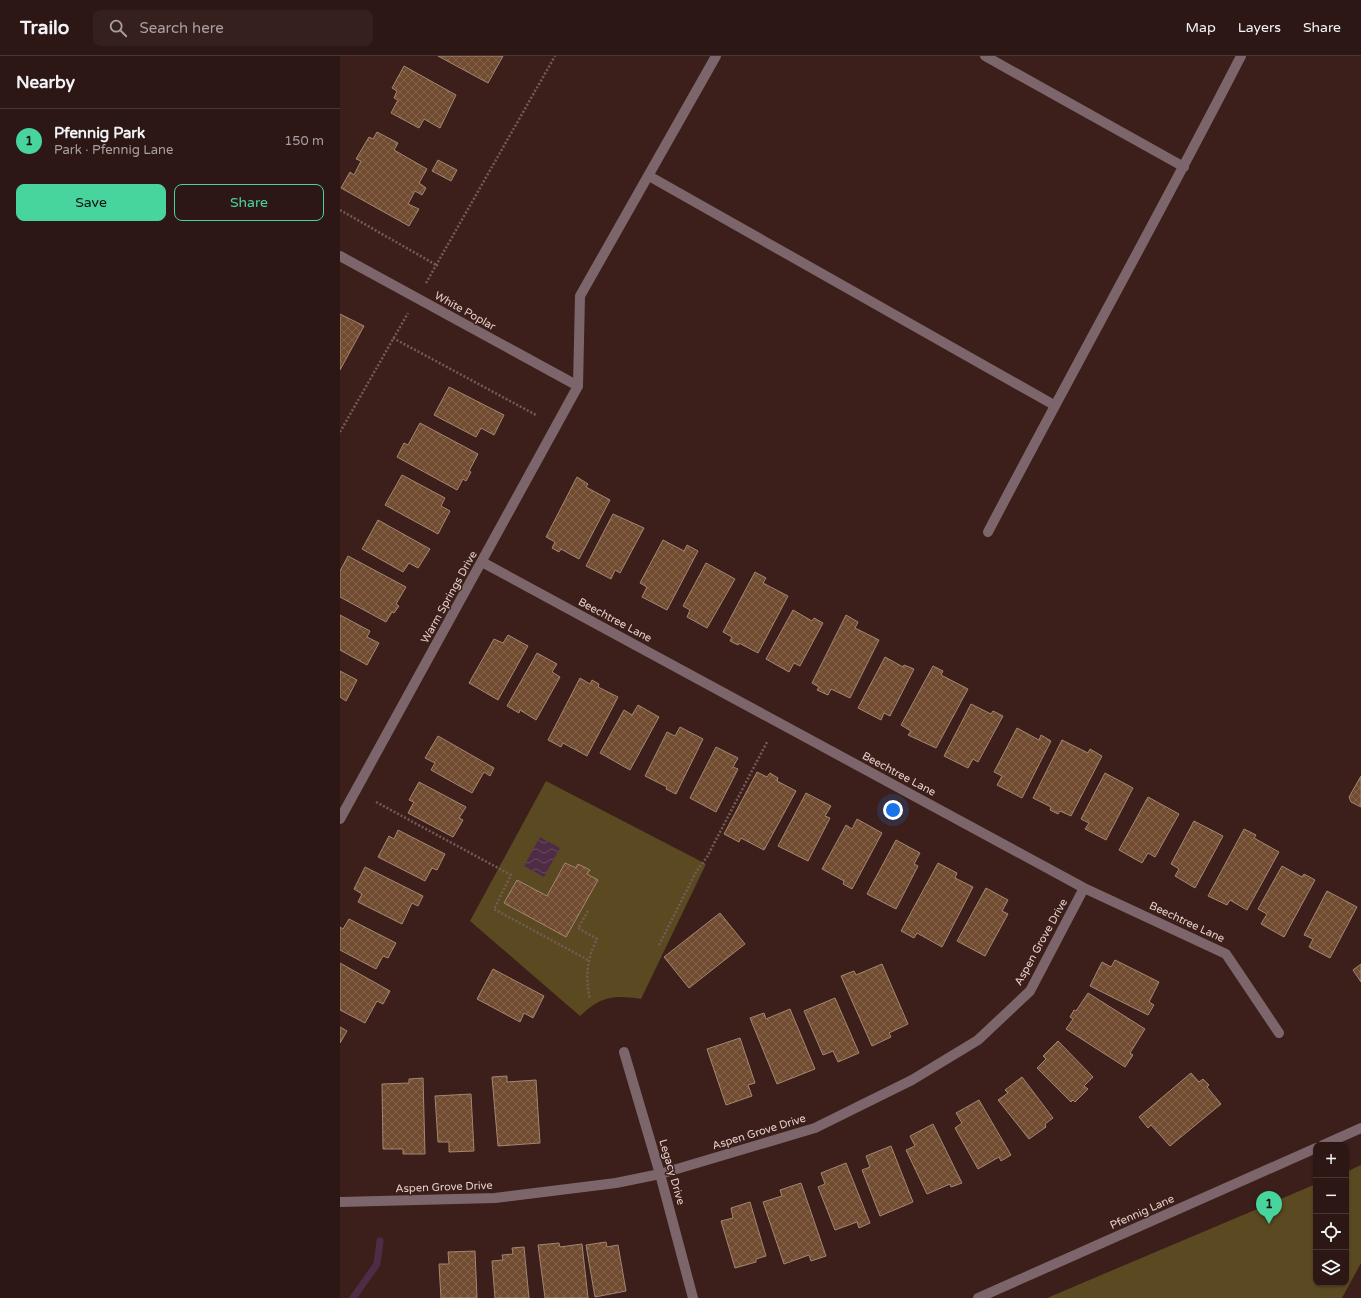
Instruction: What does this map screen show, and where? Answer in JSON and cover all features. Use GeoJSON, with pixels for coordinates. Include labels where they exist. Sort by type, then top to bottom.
{"type":"FeatureCollection","features":[{"type":"Feature","properties":{"kind":"street"},"geometry":{"type":"LineString","coordinates":[[578,386],[580,296],[716,56]]}},
{"type":"Feature","properties":{"kind":"street"},"geometry":{"type":"LineString","coordinates":[[985,56],[1184,167]]}},
{"type":"Feature","properties":{"kind":"street"},"geometry":{"type":"LineString","coordinates":[[988,532],[1054,405],[1184,167],[1242,56]]}},
{"type":"Feature","properties":{"kind":"street"},"geometry":{"type":"LineString","coordinates":[[649,176],[1054,405]]}},
{"type":"Feature","properties":{"kind":"street","name":"White Poplar"},"geometry":{"type":"LineString","coordinates":[[340,256],[578,386]]}},
{"type":"Feature","properties":{"kind":"street","name":"Warm Springs Drive"},"geometry":{"type":"LineString","coordinates":[[340,819],[578,386]]}},
{"type":"Feature","properties":{"kind":"street","name":"Beechtree Lane"},"geometry":{"type":"LineString","coordinates":[[482,562],[1084,888],[1226,954],[1279,1033]]}},
{"type":"Feature","properties":{"kind":"street","name":"Aspen Grove Drive"},"geometry":{"type":"LineString","coordinates":[[340,1202],[495,1198],[616,1182],[660,1174],[815,1128],[912,1080],[978,1040],[1030,991],[1084,888]]}},
{"type":"Feature","properties":{"kind":"street","name":"Legacy Drive"},"geometry":{"type":"LineString","coordinates":[[624,1052],[660,1174],[693,1298]]}},
{"type":"Feature","properties":{"kind":"street"},"geometry":{"type":"LineString","coordinates":[[1330,1142],[1361,1128]]}},
{"type":"Feature","properties":{"kind":"street","name":"Pfennig Lane"},"geometry":{"type":"LineString","coordinates":[[978,1298],[1313,1149]]}},
{"type":"Feature","properties":{"kind":"path"},"geometry":{"type":"LineString","coordinates":[[340,432],[393,338],[438,266],[555,56]]}},
{"type":"Feature","properties":{"kind":"path"},"geometry":{"type":"LineString","coordinates":[[340,210],[438,266]]}},
{"type":"Feature","properties":{"kind":"path"},"geometry":{"type":"LineString","coordinates":[[393,338],[536,415]]}},
{"type":"Feature","properties":{"kind":"path"},"geometry":{"type":"LineString","coordinates":[[659,945],[696,872],[707,857],[767,742]]}},
{"type":"Feature","properties":{"kind":"path"},"geometry":{"type":"LineString","coordinates":[[376,802],[511,875],[494,908],[588,960]]}},
{"type":"Feature","properties":{"kind":"path"},"geometry":{"type":"LineString","coordinates":[[588,911],[578,928],[597,939],[588,960],[586,973],[590,999]]}},
{"type":"Feature","properties":{"kind":"shaded area"},"geometry":{"type":"Polygon","coordinates":[[[546,781],[706,864],[641,999],[623,997],[608,998],[595,1004],[580,1016],[470,921],[546,781]]]}},
{"type":"Feature","properties":{"kind":"shaded area"},"geometry":{"type":"Polygon","coordinates":[[[1361,1165],[1361,1263],[1349,1285],[1349,1178],[1349,1171],[1361,1165]]]}},
{"type":"Feature","properties":{"kind":"shaded area"},"geometry":{"type":"Polygon","coordinates":[[[1313,1185],[1313,1286],[1349,1286],[1342,1298],[1047,1298],[1313,1185]]]}},
{"type":"Feature","properties":{"kind":"water"},"geometry":{"type":"Polygon","coordinates":[[[540,837],[560,848],[544,877],[524,866],[540,837]]]}},
{"type":"Feature","properties":{"kind":"building"},"geometry":{"type":"Polygon","coordinates":[[[438,56],[503,56],[488,83],[438,56]]]}},
{"type":"Feature","properties":{"kind":"building"},"geometry":{"type":"Polygon","coordinates":[[[404,66],[456,95],[440,128],[424,119],[419,128],[391,113],[398,100],[394,98],[397,91],[392,88],[404,66]]]}},
{"type":"Feature","properties":{"kind":"building"},"geometry":{"type":"Polygon","coordinates":[[[377,132],[398,143],[394,150],[427,169],[419,183],[426,188],[422,195],[415,191],[408,204],[419,209],[409,226],[341,188],[350,172],[354,175],[361,161],[356,159],[369,137],[373,139],[377,132]]]}},
{"type":"Feature","properties":{"kind":"building"},"geometry":{"type":"Polygon","coordinates":[[[438,160],[457,170],[451,181],[432,171],[438,160]]]}},
{"type":"Feature","properties":{"kind":"building"},"geometry":{"type":"Polygon","coordinates":[[[340,314],[364,326],[340,370],[340,314]]]}},
{"type":"Feature","properties":{"kind":"building"},"geometry":{"type":"Polygon","coordinates":[[[449,387],[504,415],[494,435],[481,428],[476,437],[434,415],[449,387]]]}},
{"type":"Feature","properties":{"kind":"building"},"geometry":{"type":"Polygon","coordinates":[[[420,423],[478,454],[469,471],[471,472],[466,481],[463,479],[457,490],[397,457],[404,443],[408,445],[420,423]]]}},
{"type":"Feature","properties":{"kind":"building"},"geometry":{"type":"Polygon","coordinates":[[[402,475],[445,498],[441,506],[450,511],[438,534],[385,505],[402,475]]]}},
{"type":"Feature","properties":{"kind":"building"},"geometry":{"type":"Polygon","coordinates":[[[577,477],[588,484],[586,487],[610,500],[579,559],[561,549],[559,552],[552,548],[555,542],[546,537],[577,477]]]}},
{"type":"Feature","properties":{"kind":"building"},"geometry":{"type":"Polygon","coordinates":[[[613,514],[644,528],[620,573],[615,570],[611,579],[586,566],[613,514]]]}},
{"type":"Feature","properties":{"kind":"building"},"geometry":{"type":"Polygon","coordinates":[[[378,520],[430,549],[418,568],[409,563],[403,572],[362,549],[378,520]]]}},
{"type":"Feature","properties":{"kind":"building"},"geometry":{"type":"Polygon","coordinates":[[[663,540],[684,551],[687,545],[698,551],[667,610],[642,597],[647,587],[640,583],[663,540]]]}},
{"type":"Feature","properties":{"kind":"building"},"geometry":{"type":"Polygon","coordinates":[[[348,556],[406,587],[396,604],[399,606],[394,613],[392,612],[386,622],[340,597],[340,571],[348,556]]]}},
{"type":"Feature","properties":{"kind":"building"},"geometry":{"type":"Polygon","coordinates":[[[706,563],[735,579],[707,628],[687,617],[690,610],[683,606],[706,563]]]}},
{"type":"Feature","properties":{"kind":"building"},"geometry":{"type":"Polygon","coordinates":[[[755,572],[766,578],[763,583],[788,596],[758,653],[739,643],[738,645],[730,641],[732,637],[723,632],[755,572]]]}},
{"type":"Feature","properties":{"kind":"building"},"geometry":{"type":"Polygon","coordinates":[[[793,610],[812,621],[814,618],[823,623],[800,666],[794,663],[789,672],[766,659],[793,610]]]}},
{"type":"Feature","properties":{"kind":"building"},"geometry":{"type":"Polygon","coordinates":[[[340,615],[370,631],[367,637],[379,643],[367,665],[340,650],[340,615]]]}},
{"type":"Feature","properties":{"kind":"building"},"geometry":{"type":"Polygon","coordinates":[[[846,615],[858,622],[855,628],[879,640],[850,698],[831,689],[828,695],[817,690],[819,687],[812,683],[846,615]]]}},
{"type":"Feature","properties":{"kind":"building"},"geometry":{"type":"Polygon","coordinates":[[[508,635],[528,646],[498,700],[469,683],[494,639],[503,643],[508,635]]]}},
{"type":"Feature","properties":{"kind":"building"},"geometry":{"type":"Polygon","coordinates":[[[537,653],[557,664],[552,672],[560,677],[536,720],[520,710],[519,713],[507,706],[537,653]]]}},
{"type":"Feature","properties":{"kind":"building"},"geometry":{"type":"Polygon","coordinates":[[[885,657],[903,667],[904,665],[914,669],[890,716],[884,713],[881,720],[858,708],[885,657]]]}},
{"type":"Feature","properties":{"kind":"building"},"geometry":{"type":"Polygon","coordinates":[[[933,666],[943,671],[941,675],[968,689],[936,748],[908,735],[911,731],[901,725],[933,666]]]}},
{"type":"Feature","properties":{"kind":"building"},"geometry":{"type":"Polygon","coordinates":[[[340,671],[357,680],[346,701],[340,697],[340,671]]]}},
{"type":"Feature","properties":{"kind":"building"},"geometry":{"type":"Polygon","coordinates":[[[580,678],[590,684],[592,680],[599,684],[598,687],[618,697],[587,756],[563,743],[561,747],[548,740],[580,678]]]}},
{"type":"Feature","properties":{"kind":"building"},"geometry":{"type":"Polygon","coordinates":[[[971,704],[991,714],[993,711],[1003,716],[978,762],[973,759],[968,768],[944,756],[971,704]]]}},
{"type":"Feature","properties":{"kind":"building"},"geometry":{"type":"Polygon","coordinates":[[[638,705],[659,717],[630,770],[600,753],[624,710],[632,715],[638,705]]]}},
{"type":"Feature","properties":{"kind":"building"},"geometry":{"type":"Polygon","coordinates":[[[680,727],[703,739],[676,794],[666,789],[667,787],[645,776],[667,732],[675,736],[680,727]]]}},
{"type":"Feature","properties":{"kind":"building"},"geometry":{"type":"Polygon","coordinates":[[[1017,728],[1039,740],[1041,735],[1051,741],[1022,798],[997,785],[1002,776],[994,772],[1017,728]]]}},
{"type":"Feature","properties":{"kind":"building"},"geometry":{"type":"Polygon","coordinates":[[[438,736],[494,768],[490,776],[484,772],[472,793],[431,770],[435,763],[425,758],[438,736]]]}},
{"type":"Feature","properties":{"kind":"building"},"geometry":{"type":"Polygon","coordinates":[[[1062,740],[1088,753],[1090,749],[1102,756],[1071,816],[1060,811],[1058,814],[1050,810],[1051,807],[1033,798],[1062,740]]]}},
{"type":"Feature","properties":{"kind":"building"},"geometry":{"type":"Polygon","coordinates":[[[716,747],[738,758],[733,767],[738,769],[716,812],[690,798],[716,747]]]}},
{"type":"Feature","properties":{"kind":"building"},"geometry":{"type":"Polygon","coordinates":[[[757,772],[767,777],[770,773],[778,778],[777,781],[796,791],[764,850],[741,838],[739,842],[724,834],[757,772]]]}},
{"type":"Feature","properties":{"kind":"building"},"geometry":{"type":"Polygon","coordinates":[[[1105,773],[1133,788],[1106,840],[1085,829],[1089,823],[1081,819],[1105,773]]]}},
{"type":"Feature","properties":{"kind":"building"},"geometry":{"type":"Polygon","coordinates":[[[1361,776],[1361,807],[1351,802],[1349,797],[1361,776]]]}},
{"type":"Feature","properties":{"kind":"building"},"geometry":{"type":"Polygon","coordinates":[[[419,782],[466,807],[459,818],[463,820],[453,837],[408,813],[414,802],[409,800],[419,782]]]}},
{"type":"Feature","properties":{"kind":"building"},"geometry":{"type":"Polygon","coordinates":[[[806,793],[831,806],[825,816],[830,818],[808,861],[778,846],[806,793]]]}},
{"type":"Feature","properties":{"kind":"building"},"geometry":{"type":"Polygon","coordinates":[[[1148,797],[1179,814],[1155,857],[1148,853],[1142,863],[1119,850],[1148,797]]]}},
{"type":"Feature","properties":{"kind":"building"},"geometry":{"type":"Polygon","coordinates":[[[857,819],[882,833],[852,889],[843,884],[844,881],[822,869],[846,825],[852,829],[857,819]]]}},
{"type":"Feature","properties":{"kind":"building"},"geometry":{"type":"Polygon","coordinates":[[[1194,821],[1223,836],[1195,888],[1175,876],[1179,869],[1171,864],[1194,821]]]}},
{"type":"Feature","properties":{"kind":"building"},"geometry":{"type":"Polygon","coordinates":[[[1244,829],[1256,835],[1254,838],[1279,852],[1247,910],[1230,900],[1227,905],[1208,896],[1244,829]]]}},
{"type":"Feature","properties":{"kind":"building"},"geometry":{"type":"Polygon","coordinates":[[[398,830],[445,854],[437,870],[432,868],[425,881],[378,857],[389,836],[394,839],[398,830]]]}},
{"type":"Feature","properties":{"kind":"building"},"geometry":{"type":"Polygon","coordinates":[[[896,840],[920,853],[914,864],[918,866],[896,909],[867,894],[896,840]]]}},
{"type":"Feature","properties":{"kind":"building"},"geometry":{"type":"Polygon","coordinates":[[[565,863],[576,868],[578,864],[590,870],[587,874],[598,880],[566,937],[504,903],[517,880],[547,896],[565,863]]]}},
{"type":"Feature","properties":{"kind":"building"},"geometry":{"type":"Polygon","coordinates":[[[938,863],[957,873],[955,878],[973,887],[942,947],[917,933],[914,938],[901,931],[938,863]]]}},
{"type":"Feature","properties":{"kind":"building"},"geometry":{"type":"Polygon","coordinates":[[[1282,866],[1302,877],[1304,874],[1315,880],[1284,937],[1261,924],[1267,914],[1258,909],[1282,866]]]}},
{"type":"Feature","properties":{"kind":"building"},"geometry":{"type":"Polygon","coordinates":[[[365,867],[423,896],[418,906],[412,903],[402,924],[358,902],[362,894],[354,889],[365,867]]]}},
{"type":"Feature","properties":{"kind":"building"},"geometry":{"type":"Polygon","coordinates":[[[986,888],[1008,900],[1002,911],[1008,914],[985,956],[957,941],[986,888]]]}},
{"type":"Feature","properties":{"kind":"building"},"geometry":{"type":"Polygon","coordinates":[[[1327,891],[1357,907],[1330,958],[1309,947],[1313,939],[1304,935],[1327,891]]]}},
{"type":"Feature","properties":{"kind":"building"},"geometry":{"type":"Polygon","coordinates":[[[720,913],[745,944],[689,988],[664,957],[720,913]]]}},
{"type":"Feature","properties":{"kind":"building"},"geometry":{"type":"Polygon","coordinates":[[[349,919],[396,943],[388,958],[383,956],[376,969],[340,950],[340,927],[343,929],[349,919]]]}},
{"type":"Feature","properties":{"kind":"building"},"geometry":{"type":"Polygon","coordinates":[[[1115,960],[1159,982],[1149,1002],[1154,1005],[1148,1015],[1090,986],[1102,962],[1111,967],[1115,960]]]}},
{"type":"Feature","properties":{"kind":"building"},"geometry":{"type":"Polygon","coordinates":[[[340,963],[390,991],[383,1004],[377,1001],[365,1023],[340,1010],[340,963]]]}},
{"type":"Feature","properties":{"kind":"building"},"geometry":{"type":"Polygon","coordinates":[[[882,964],[908,1024],[889,1033],[891,1037],[872,1046],[841,976],[854,971],[856,975],[882,964]]]}},
{"type":"Feature","properties":{"kind":"building"},"geometry":{"type":"Polygon","coordinates":[[[1361,964],[1361,982],[1353,970],[1361,964]]]}},
{"type":"Feature","properties":{"kind":"building"},"geometry":{"type":"Polygon","coordinates":[[[493,969],[544,996],[533,1018],[524,1013],[520,1022],[477,999],[493,969]]]}},
{"type":"Feature","properties":{"kind":"building"},"geometry":{"type":"Polygon","coordinates":[[[1088,993],[1145,1029],[1130,1053],[1133,1055],[1125,1067],[1066,1029],[1073,1019],[1070,1017],[1074,1010],[1076,1011],[1088,993]]]}},
{"type":"Feature","properties":{"kind":"building"},"geometry":{"type":"Polygon","coordinates":[[[835,998],[859,1053],[838,1062],[833,1051],[823,1055],[804,1011],[835,998]]]}},
{"type":"Feature","properties":{"kind":"building"},"geometry":{"type":"Polygon","coordinates":[[[790,1009],[815,1069],[777,1084],[750,1018],[764,1013],[766,1019],[790,1009]]]}},
{"type":"Feature","properties":{"kind":"building"},"geometry":{"type":"Polygon","coordinates":[[[340,1027],[347,1031],[340,1043],[340,1027]]]}},
{"type":"Feature","properties":{"kind":"building"},"geometry":{"type":"Polygon","coordinates":[[[740,1038],[755,1083],[748,1085],[752,1096],[726,1105],[707,1049],[740,1038]]]}},
{"type":"Feature","properties":{"kind":"building"},"geometry":{"type":"Polygon","coordinates":[[[1058,1041],[1093,1077],[1084,1086],[1088,1089],[1075,1102],[1073,1100],[1071,1102],[1037,1068],[1046,1059],[1043,1056],[1058,1041]]]}},
{"type":"Feature","properties":{"kind":"building"},"geometry":{"type":"Polygon","coordinates":[[[1191,1073],[1199,1082],[1203,1079],[1209,1085],[1207,1087],[1221,1104],[1170,1146],[1151,1125],[1148,1128],[1139,1117],[1191,1073]]]}},
{"type":"Feature","properties":{"kind":"building"},"geometry":{"type":"Polygon","coordinates":[[[507,1076],[507,1082],[536,1080],[540,1143],[498,1146],[492,1077],[507,1076]]]}},
{"type":"Feature","properties":{"kind":"building"},"geometry":{"type":"Polygon","coordinates":[[[1022,1077],[1053,1118],[1045,1124],[1046,1127],[1029,1139],[998,1100],[1008,1093],[1005,1090],[1022,1077]]]}},
{"type":"Feature","properties":{"kind":"building"},"geometry":{"type":"Polygon","coordinates":[[[423,1078],[425,1154],[403,1154],[403,1149],[383,1149],[382,1084],[409,1083],[409,1079],[423,1078]]]}},
{"type":"Feature","properties":{"kind":"building"},"geometry":{"type":"Polygon","coordinates":[[[471,1094],[474,1151],[449,1152],[449,1142],[438,1142],[435,1096],[471,1094]]]}},
{"type":"Feature","properties":{"kind":"building"},"geometry":{"type":"Polygon","coordinates":[[[979,1100],[1011,1155],[1001,1161],[999,1157],[978,1169],[955,1128],[962,1123],[956,1113],[979,1100]]]}},
{"type":"Feature","properties":{"kind":"building"},"geometry":{"type":"Polygon","coordinates":[[[933,1124],[962,1183],[951,1187],[950,1184],[927,1194],[906,1150],[915,1146],[910,1136],[933,1124]]]}},
{"type":"Feature","properties":{"kind":"building"},"geometry":{"type":"Polygon","coordinates":[[[891,1146],[913,1202],[880,1216],[862,1170],[870,1167],[866,1156],[891,1146]]]}},
{"type":"Feature","properties":{"kind":"building"},"geometry":{"type":"Polygon","coordinates":[[[846,1163],[870,1223],[859,1228],[857,1222],[835,1230],[818,1187],[825,1184],[821,1173],[846,1163]]]}},
{"type":"Feature","properties":{"kind":"building"},"geometry":{"type":"Polygon","coordinates":[[[801,1183],[826,1256],[811,1261],[809,1255],[784,1264],[763,1202],[782,1196],[780,1190],[801,1183]]]}},
{"type":"Feature","properties":{"kind":"building"},"geometry":{"type":"Polygon","coordinates":[[[750,1202],[766,1256],[756,1259],[756,1262],[735,1268],[721,1221],[733,1218],[731,1208],[750,1202]]]}},
{"type":"Feature","properties":{"kind":"building"},"geometry":{"type":"Polygon","coordinates":[[[606,1242],[607,1247],[618,1245],[626,1291],[595,1297],[586,1245],[606,1242]]]}},
{"type":"Feature","properties":{"kind":"building"},"geometry":{"type":"Polygon","coordinates":[[[559,1243],[560,1247],[582,1244],[588,1298],[545,1298],[538,1245],[559,1243]]]}},
{"type":"Feature","properties":{"kind":"building"},"geometry":{"type":"Polygon","coordinates":[[[524,1247],[529,1298],[495,1298],[492,1261],[503,1260],[502,1255],[513,1254],[512,1248],[524,1247]]]}},
{"type":"Feature","properties":{"kind":"building"},"geometry":{"type":"Polygon","coordinates":[[[475,1251],[477,1298],[441,1298],[439,1264],[449,1264],[448,1252],[475,1251]]]}},
{"type":"Feature","properties":{"kind":"waterway"},"geometry":{"type":"LineString","coordinates":[[353,1298],[377,1264],[380,1241]]}},
{"type":"Feature","properties":{"kind":"place","name":"Pfennig Park"},"geometry":{"type":"Point","coordinates":[1269,1224]}}]}
